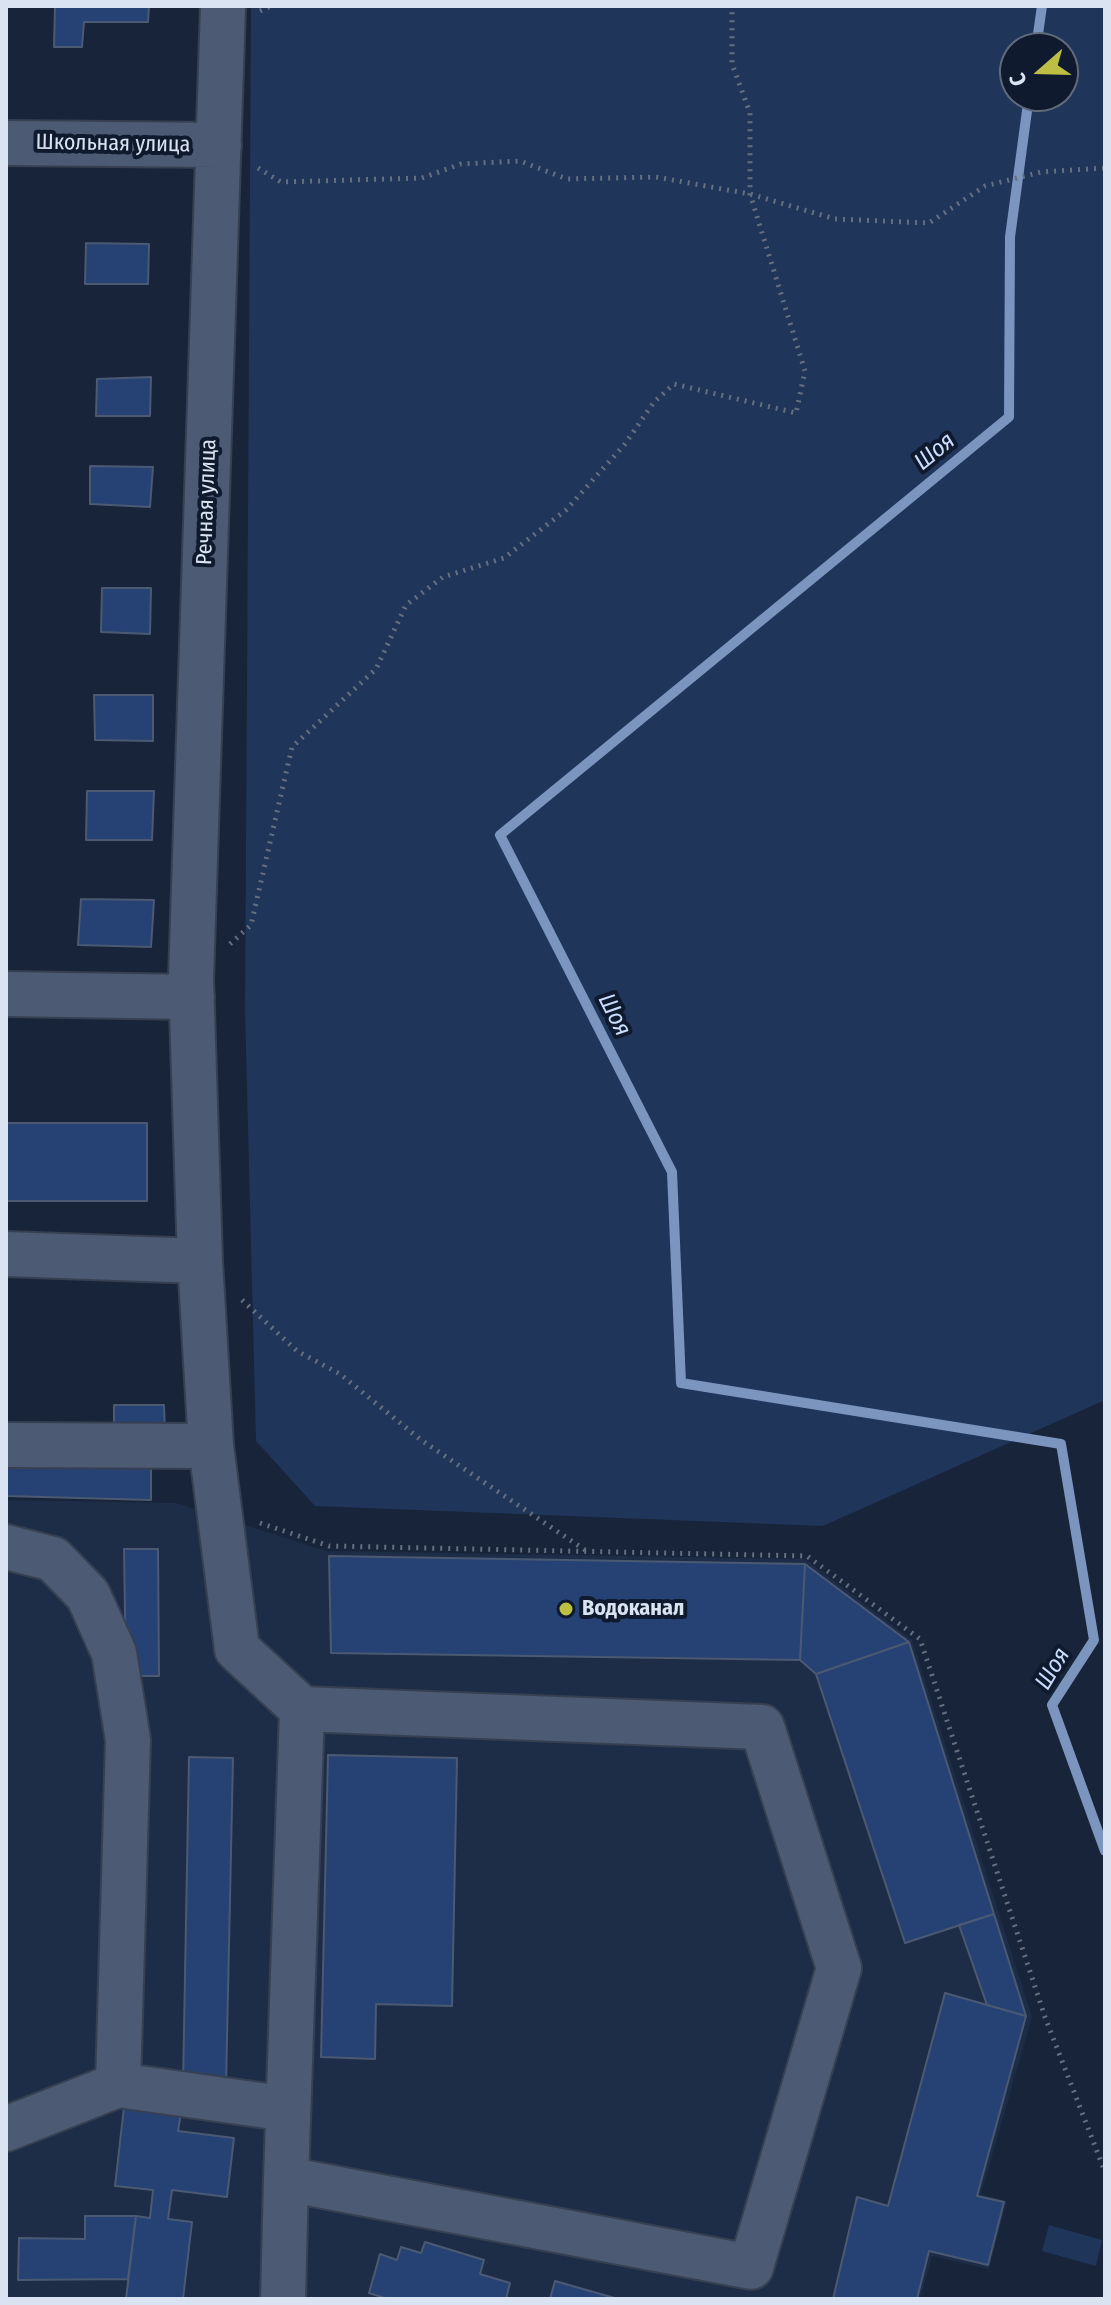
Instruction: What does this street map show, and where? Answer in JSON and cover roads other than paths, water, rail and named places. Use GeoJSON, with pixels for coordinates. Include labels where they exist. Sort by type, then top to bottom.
{"type":"FeatureCollection","features":[{"type":"Feature","properties":{"kind":"street","name":"Речная улица"},"geometry":{"type":"LineString","coordinates":[[223,6],[192,988],[200,1261],[211,1446],[237,1649],[302,1709]]}},
{"type":"Feature","properties":{"kind":"street","name":"Школьная улица"},"geometry":{"type":"LineString","coordinates":[[6,143],[219,145]]}},
{"type":"Feature","properties":{"kind":"street"},"geometry":{"type":"LineString","coordinates":[[6,994],[192,988]]}},
{"type":"Feature","properties":{"kind":"street"},"geometry":{"type":"LineString","coordinates":[[6,1254],[200,1261]]}},
{"type":"Feature","properties":{"kind":"street"},"geometry":{"type":"LineString","coordinates":[[6,1445],[211,1446]]}},
{"type":"Feature","properties":{"kind":"street"},"geometry":{"type":"LineString","coordinates":[[6,1547],[53,1559],[88,1595],[114,1653],[128,1740],[118,2085]]}},
{"type":"Feature","properties":{"kind":"street"},"geometry":{"type":"LineString","coordinates":[[283,2299],[286,2179],[288,2109],[302,1709],[762,1727],[839,1968],[751,2267],[286,2179]]}},
{"type":"Feature","properties":{"kind":"street"},"geometry":{"type":"LineString","coordinates":[[6,2129],[118,2085],[288,2109]]}},
{"type":"Feature","properties":{"kind":"waterway","name":"Шоя"},"geometry":{"type":"LineString","coordinates":[[1038,32],[1042,6]]}},
{"type":"Feature","properties":{"kind":"waterway","name":"Шоя"},"geometry":{"type":"LineString","coordinates":[[1027,112],[1010,237],[1009,417],[500,835],[672,1172],[681,1383],[1061,1444],[1094,1640],[1052,1705],[1105,1851]]}},
{"type":"Feature","properties":{"kind":"place","name":"Водоканал"},"geometry":{"type":"Point","coordinates":[566,1609]}}]}
